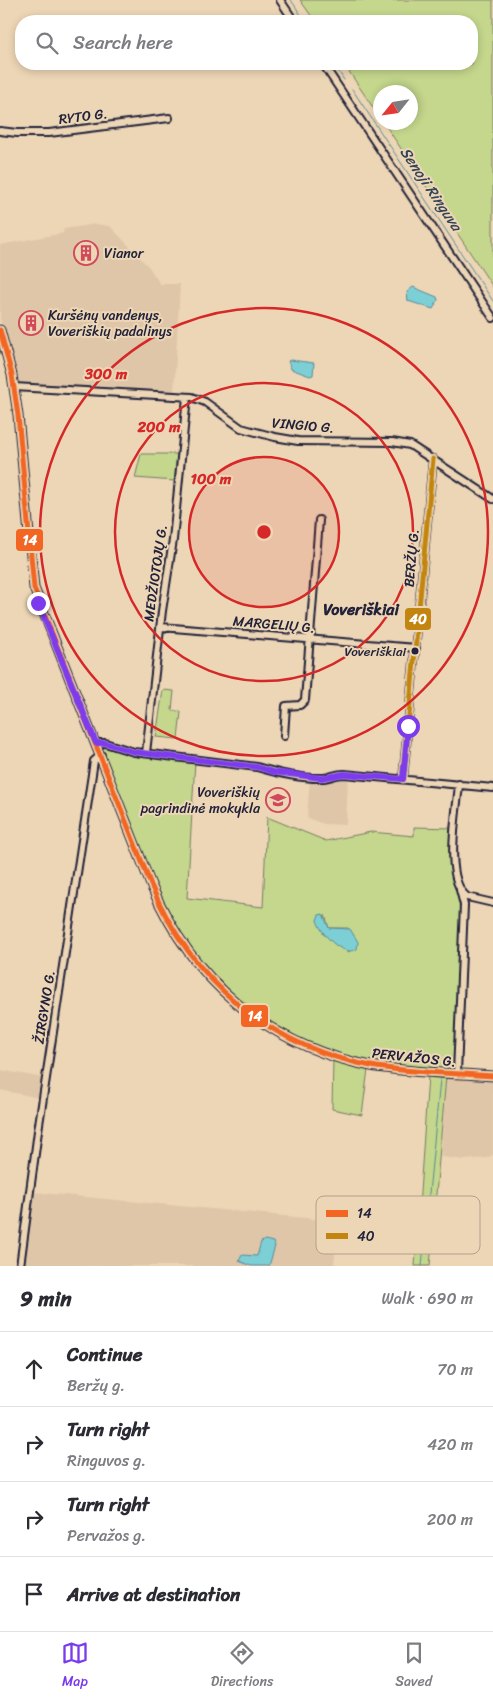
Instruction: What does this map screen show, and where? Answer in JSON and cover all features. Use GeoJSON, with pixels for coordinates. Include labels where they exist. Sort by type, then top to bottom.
{"type":"FeatureCollection","features":[{"type":"Feature","properties":{"kind":"main road","name":"PERVAŽOS G."},"geometry":{"type":"LineString","coordinates":[[0,330],[14,387],[34,588],[151,885],[171,926],[195,962],[236,1003],[265,1026],[289,1039],[354,1062],[385,1068],[493,1076]]}},
{"type":"Feature","properties":{"kind":"street"},"geometry":{"type":"LineString","coordinates":[[280,0],[290,15]]}},
{"type":"Feature","properties":{"kind":"street"},"geometry":{"type":"LineString","coordinates":[[327,70],[493,318]]}},
{"type":"Feature","properties":{"kind":"street","name":"RYTO G."},"geometry":{"type":"LineString","coordinates":[[0,131],[49,133],[169,118]]}},
{"type":"Feature","properties":{"kind":"street","name":"VINGIO G."},"geometry":{"type":"LineString","coordinates":[[14,387],[187,397],[204,402],[229,422],[254,432],[298,441],[392,442],[410,445],[493,500]]}},
{"type":"Feature","properties":{"kind":"street","name":"MEDŽIOTOJŲ G."},"geometry":{"type":"LineString","coordinates":[[146,753],[173,540],[187,397]]}},
{"type":"Feature","properties":{"kind":"street","name":"BERŽŲ G."},"geometry":{"type":"LineString","coordinates":[[403,779],[433,459]]}},
{"type":"Feature","properties":{"kind":"street"},"geometry":{"type":"LineString","coordinates":[[284,736],[286,706],[300,705],[305,700],[319,520]]}},
{"type":"Feature","properties":{"kind":"street","name":"MARGELIŲ G."},"geometry":{"type":"LineString","coordinates":[[161,627],[416,648]]}},
{"type":"Feature","properties":{"kind":"street"},"geometry":{"type":"LineString","coordinates":[[96,743],[146,753],[257,767],[273,772],[314,777],[327,778],[344,774],[493,788]]}},
{"type":"Feature","properties":{"kind":"street","name":"ŽIRGYNO G."},"geometry":{"type":"LineString","coordinates":[[20,1266],[38,1131],[94,761],[101,754]]}},
{"type":"Feature","properties":{"kind":"street"},"geometry":{"type":"LineString","coordinates":[[457,1073],[464,905],[453,858],[459,784]]}},
{"type":"Feature","properties":{"kind":"street"},"geometry":{"type":"LineString","coordinates":[[460,890],[472,899],[493,903]]}},
{"type":"Feature","properties":{"kind":"street"},"geometry":{"type":"LineString","coordinates":[[464,905],[472,899]]}},
{"type":"Feature","properties":{"kind":"shaded area"},"geometry":{"type":"Polygon","coordinates":[[[95,224],[110,226],[149,267],[160,284],[180,284],[174,393],[17,384],[0,319],[0,245],[63,233],[64,229],[95,224]]]}},
{"type":"Feature","properties":{"kind":"shaded area"},"geometry":{"type":"Polygon","coordinates":[[[310,776],[348,779],[346,825],[324,824],[307,818],[310,776]]]}},
{"type":"Feature","properties":{"kind":"shaded area"},"geometry":{"type":"Polygon","coordinates":[[[0,1070],[44,1078],[40,1098],[0,1090],[0,1070]]]}},
{"type":"Feature","properties":{"kind":"shaded area"},"geometry":{"type":"Polygon","coordinates":[[[446,1076],[493,1080],[493,1155],[487,1158],[464,1160],[441,1157],[446,1076]]]}},
{"type":"Feature","properties":{"kind":"shaded area"},"geometry":{"type":"Polygon","coordinates":[[[33,1192],[316,1219],[316,1254],[335,1254],[334,1266],[24,1266],[33,1192]]]}},
{"type":"Feature","properties":{"kind":"green space"},"geometry":{"type":"Polygon","coordinates":[[[300,0],[493,0],[493,287],[389,130],[418,130],[418,85],[373,85],[373,108],[348,70],[478,70],[478,15],[311,15],[300,0]]]}},
{"type":"Feature","properties":{"kind":"green space"},"geometry":{"type":"Polygon","coordinates":[[[141,454],[177,454],[175,481],[135,478],[141,454]]]}},
{"type":"Feature","properties":{"kind":"green space"},"geometry":{"type":"Polygon","coordinates":[[[163,690],[174,691],[172,710],[181,712],[178,739],[156,737],[163,690]]]}},
{"type":"Feature","properties":{"kind":"green space"},"geometry":{"type":"Polygon","coordinates":[[[106,746],[195,761],[187,898],[263,907],[267,817],[326,841],[371,832],[414,836],[414,827],[453,828],[451,861],[459,900],[460,919],[454,1066],[447,1071],[420,1070],[357,1060],[323,1049],[290,1035],[260,1018],[233,997],[208,972],[186,944],[166,912],[102,750],[106,746]],[[325,915],[323,934],[349,952],[348,928],[329,928],[325,915]]]}},
{"type":"Feature","properties":{"kind":"green space"},"geometry":{"type":"Polygon","coordinates":[[[333,1058],[368,1069],[362,1115],[332,1109],[333,1058]]]}},
{"type":"Feature","properties":{"kind":"green space"},"geometry":{"type":"Polygon","coordinates":[[[428,1076],[446,1076],[436,1196],[420,1196],[428,1076]]]}},
{"type":"Feature","properties":{"kind":"green space"},"geometry":{"type":"Polygon","coordinates":[[[416,1254],[431,1254],[430,1266],[415,1266],[416,1254]]]}},
{"type":"Feature","properties":{"kind":"water"},"geometry":{"type":"Polygon","coordinates":[[[413,287],[437,297],[438,300],[433,309],[408,301],[407,292],[413,287]]]}},
{"type":"Feature","properties":{"kind":"water"},"geometry":{"type":"Polygon","coordinates":[[[288,361],[314,363],[313,375],[310,376],[291,369],[288,361]]]}},
{"type":"Feature","properties":{"kind":"water"},"geometry":{"type":"Polygon","coordinates":[[[323,914],[329,928],[350,929],[358,942],[357,949],[345,950],[327,937],[317,920],[319,915],[323,914]]]}},
{"type":"Feature","properties":{"kind":"water"},"geometry":{"type":"Polygon","coordinates":[[[265,1240],[273,1242],[275,1246],[269,1266],[251,1266],[239,1261],[242,1255],[257,1256],[261,1242],[265,1240]]]}},
{"type":"Feature","properties":{"kind":"waterway","name":"Senoji Ringuva"},"geometry":{"type":"LineString","coordinates":[[291,0],[301,15]]}},
{"type":"Feature","properties":{"kind":"waterway","name":"Senoji Ringuva"},"geometry":{"type":"LineString","coordinates":[[338,70],[344,80]]}},
{"type":"Feature","properties":{"kind":"waterway","name":"Senoji Ringuva"},"geometry":{"type":"LineString","coordinates":[[352,89],[493,301]]}},
{"type":"Feature","properties":{"kind":"waterway"},"geometry":{"type":"LineString","coordinates":[[429,1196],[440,1080]]}},
{"type":"Feature","properties":{"kind":"waterway"},"geometry":{"type":"LineString","coordinates":[[422,1266],[423,1254]]}},
{"type":"Feature","properties":{"kind":"transit line","name":"14"},"geometry":{"type":"LineString","coordinates":[[0,330],[12,375],[18,415],[34,588],[151,885],[168,920],[188,951],[211,979],[238,1004],[267,1025],[299,1043],[334,1056],[371,1066],[493,1076]]}},
{"type":"Feature","properties":{"kind":"transit line","name":"40"},"geometry":{"type":"LineString","coordinates":[[403,779],[433,459]]}},
{"type":"Feature","properties":{"kind":"place","name":"Vianor"},"geometry":{"type":"Point","coordinates":[86,253]}},
{"type":"Feature","properties":{"kind":"place","name":"Kuršėnų vandenys, Voveriškių padalinys"},"geometry":{"type":"Point","coordinates":[31,323]}},
{"type":"Feature","properties":{"kind":"place","name":"Voveriškiai"},"geometry":{"type":"Point","coordinates":[415,651]}},
{"type":"Feature","properties":{"kind":"place","name":"Voveriškių pagrindinė mokykla"},"geometry":{"type":"Point","coordinates":[278,800]}},
{"type":"Feature","properties":{"kind":"district","name":"Voveriškiai"},"geometry":{"type":"Point","coordinates":[361,609]}},
{"type":"Feature","properties":{"kind":"route"},"geometry":{"type":"LineString","coordinates":[[38,603],[96,743],[105,743],[134,752],[257,767],[273,772],[322,778],[344,774],[403,779],[408,726]]}}]}
